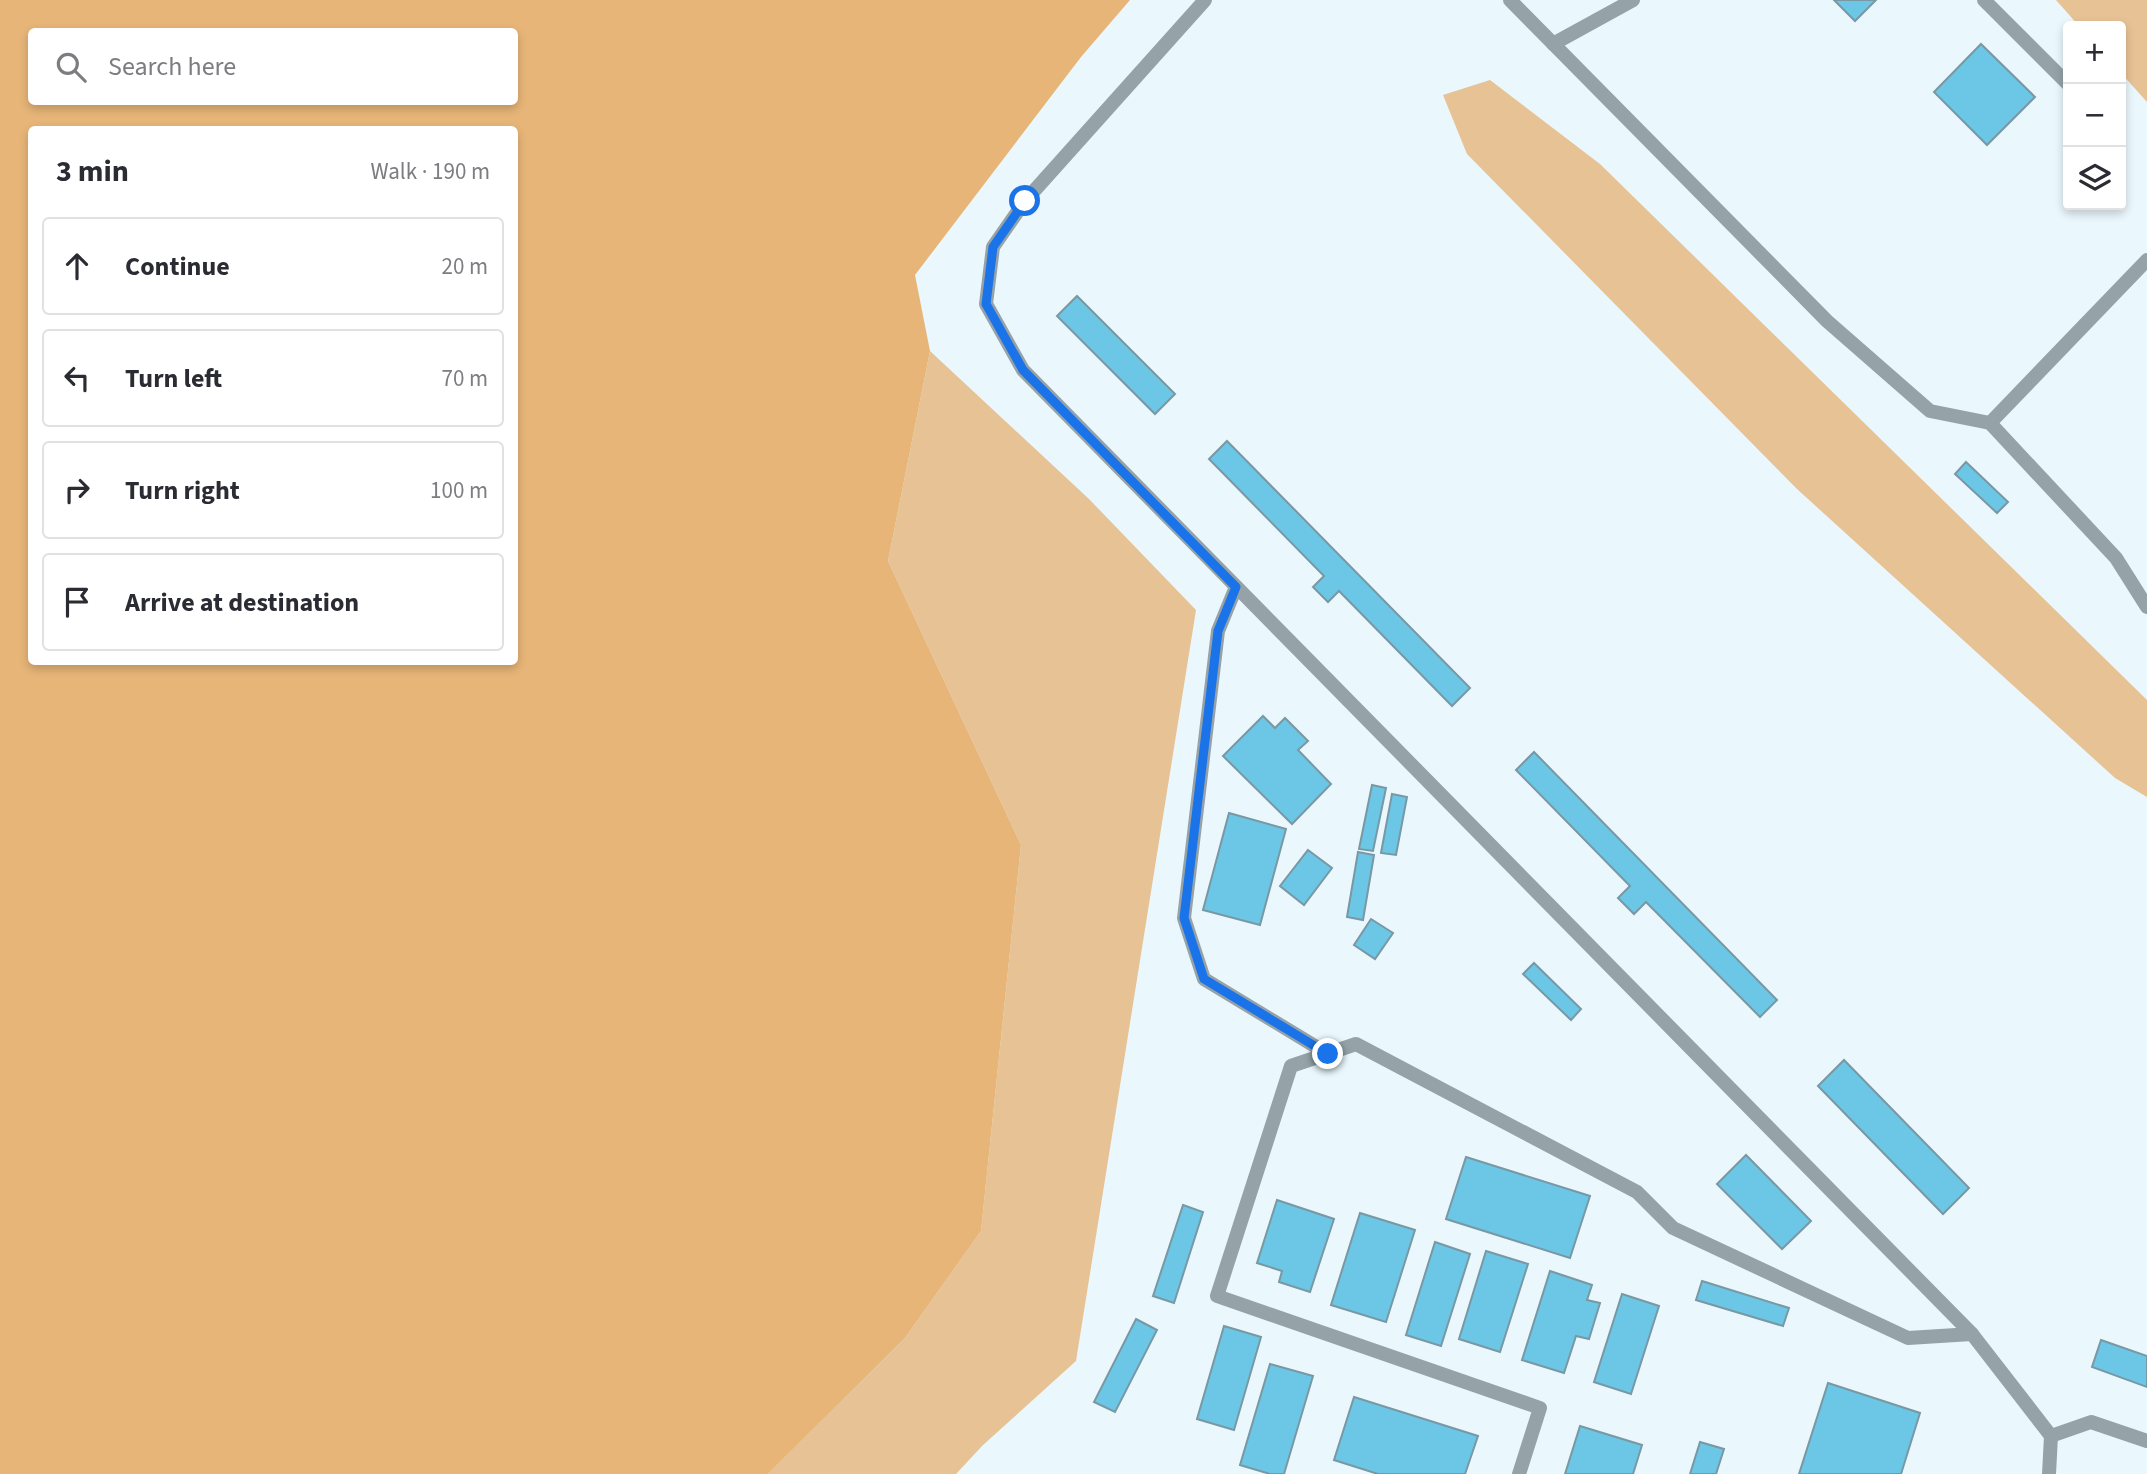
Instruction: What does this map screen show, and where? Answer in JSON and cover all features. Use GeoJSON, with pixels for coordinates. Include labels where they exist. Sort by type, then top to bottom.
{"type":"FeatureCollection","features":[{"type":"Feature","properties":{"kind":"lane"},"geometry":{"type":"LineString","coordinates":[[1205,0],[1025,201],[993,247],[986,304],[1023,370],[1972,1335],[2050,1436],[2049,1474]]}},
{"type":"Feature","properties":{"kind":"lane"},"geometry":{"type":"LineString","coordinates":[[1510,0],[1827,321],[1930,411],[1990,423],[2116,558],[2147,607]]}},
{"type":"Feature","properties":{"kind":"lane"},"geometry":{"type":"LineString","coordinates":[[1553,44],[1633,0]]}},
{"type":"Feature","properties":{"kind":"lane"},"geometry":{"type":"LineString","coordinates":[[1984,0],[2063,79]]}},
{"type":"Feature","properties":{"kind":"lane"},"geometry":{"type":"LineString","coordinates":[[1990,423],[2147,260]]}},
{"type":"Feature","properties":{"kind":"lane"},"geometry":{"type":"LineString","coordinates":[[1236,587],[1218,631],[1184,918],[1204,979],[1328,1054]]}},
{"type":"Feature","properties":{"kind":"lane"},"geometry":{"type":"LineString","coordinates":[[1519,1474],[1539,1408],[1217,1296],[1291,1066],[1356,1044],[1637,1192],[1673,1228],[1908,1338],[1972,1335]]}},
{"type":"Feature","properties":{"kind":"lane"},"geometry":{"type":"LineString","coordinates":[[2050,1436],[2091,1422],[2147,1441]]}},
{"type":"Feature","properties":{"kind":"shaded area"},"geometry":{"type":"Polygon","coordinates":[[[0,0],[1130,0],[1081,57],[915,275],[930,351],[888,561],[1021,845],[981,1231],[905,1338],[768,1474],[0,1474],[0,0]]]}},
{"type":"Feature","properties":{"kind":"shaded area"},"geometry":{"type":"Polygon","coordinates":[[[2056,0],[2147,0],[2147,102],[2126,79],[2126,21],[2075,21],[2056,0]]]}},
{"type":"Feature","properties":{"kind":"shaded area"},"geometry":{"type":"Polygon","coordinates":[[[1490,80],[1600,164],[2147,700],[2147,797],[2115,778],[1797,489],[1467,154],[1443,95],[1490,80]]]}},
{"type":"Feature","properties":{"kind":"shaded area"},"geometry":{"type":"Polygon","coordinates":[[[930,351],[1089,499],[1196,610],[1076,1361],[983,1445],[956,1474],[768,1474],[905,1338],[981,1231],[1021,845],[888,561],[930,351]]]}},
{"type":"Feature","properties":{"kind":"building"},"geometry":{"type":"Polygon","coordinates":[[[1834,0],[1876,0],[1855,21],[1834,0]]]}},
{"type":"Feature","properties":{"kind":"building"},"geometry":{"type":"Polygon","coordinates":[[[1981,44],[2035,97],[1987,145],[1934,92],[1981,44]]]}},
{"type":"Feature","properties":{"kind":"building"},"geometry":{"type":"Polygon","coordinates":[[[1077,296],[1175,394],[1155,414],[1057,316],[1077,296]]]}},
{"type":"Feature","properties":{"kind":"building"},"geometry":{"type":"Polygon","coordinates":[[[1227,441],[1470,688],[1452,706],[1339,591],[1328,602],[1313,587],[1324,576],[1209,459],[1227,441]]]}},
{"type":"Feature","properties":{"kind":"building"},"geometry":{"type":"Polygon","coordinates":[[[1966,462],[2008,502],[1997,513],[1955,474],[1966,462]]]}},
{"type":"Feature","properties":{"kind":"building"},"geometry":{"type":"Polygon","coordinates":[[[1263,716],[1275,728],[1285,718],[1308,741],[1298,750],[1331,784],[1292,824],[1223,756],[1263,716]]]}},
{"type":"Feature","properties":{"kind":"building"},"geometry":{"type":"Polygon","coordinates":[[[1534,752],[1777,1000],[1760,1017],[1646,902],[1634,914],[1618,898],[1630,886],[1516,770],[1534,752]]]}},
{"type":"Feature","properties":{"kind":"building"},"geometry":{"type":"Polygon","coordinates":[[[1372,785],[1386,788],[1373,851],[1359,849],[1372,785]]]}},
{"type":"Feature","properties":{"kind":"building"},"geometry":{"type":"Polygon","coordinates":[[[1392,794],[1407,797],[1396,855],[1381,853],[1392,794]]]}},
{"type":"Feature","properties":{"kind":"building"},"geometry":{"type":"Polygon","coordinates":[[[1229,813],[1286,829],[1260,925],[1203,910],[1229,813]]]}},
{"type":"Feature","properties":{"kind":"building"},"geometry":{"type":"Polygon","coordinates":[[[1308,850],[1332,868],[1304,905],[1280,886],[1308,850]]]}},
{"type":"Feature","properties":{"kind":"building"},"geometry":{"type":"Polygon","coordinates":[[[1358,852],[1374,855],[1363,920],[1347,917],[1358,852]]]}},
{"type":"Feature","properties":{"kind":"building"},"geometry":{"type":"Polygon","coordinates":[[[1371,919],[1393,933],[1375,959],[1354,945],[1371,919]]]}},
{"type":"Feature","properties":{"kind":"building"},"geometry":{"type":"Polygon","coordinates":[[[1534,963],[1581,1009],[1571,1020],[1523,974],[1534,963]]]}},
{"type":"Feature","properties":{"kind":"building"},"geometry":{"type":"Polygon","coordinates":[[[1844,1060],[1969,1188],[1943,1214],[1818,1086],[1844,1060]]]}},
{"type":"Feature","properties":{"kind":"building"},"geometry":{"type":"Polygon","coordinates":[[[1746,1155],[1811,1221],[1782,1249],[1717,1184],[1746,1155]]]}},
{"type":"Feature","properties":{"kind":"building"},"geometry":{"type":"Polygon","coordinates":[[[1466,1157],[1590,1196],[1570,1258],[1446,1219],[1466,1157]]]}},
{"type":"Feature","properties":{"kind":"building"},"geometry":{"type":"Polygon","coordinates":[[[1277,1200],[1334,1219],[1310,1292],[1279,1282],[1282,1271],[1257,1263],[1277,1200]]]}},
{"type":"Feature","properties":{"kind":"building"},"geometry":{"type":"Polygon","coordinates":[[[1183,1205],[1203,1212],[1174,1303],[1153,1296],[1183,1205]]]}},
{"type":"Feature","properties":{"kind":"building"},"geometry":{"type":"Polygon","coordinates":[[[1360,1213],[1415,1230],[1386,1322],[1331,1305],[1360,1213]]]}},
{"type":"Feature","properties":{"kind":"building"},"geometry":{"type":"Polygon","coordinates":[[[1435,1242],[1470,1254],[1441,1346],[1406,1335],[1435,1242]]]}},
{"type":"Feature","properties":{"kind":"building"},"geometry":{"type":"Polygon","coordinates":[[[1486,1251],[1528,1264],[1500,1352],[1459,1339],[1486,1251]]]}},
{"type":"Feature","properties":{"kind":"building"},"geometry":{"type":"Polygon","coordinates":[[[1550,1271],[1592,1285],[1587,1300],[1600,1303],[1589,1339],[1576,1336],[1564,1373],[1522,1360],[1550,1271]]]}},
{"type":"Feature","properties":{"kind":"building"},"geometry":{"type":"Polygon","coordinates":[[[1702,1281],[1789,1308],[1783,1326],[1696,1300],[1702,1281]]]}},
{"type":"Feature","properties":{"kind":"building"},"geometry":{"type":"Polygon","coordinates":[[[1622,1294],[1659,1306],[1631,1394],[1594,1382],[1622,1294]]]}},
{"type":"Feature","properties":{"kind":"building"},"geometry":{"type":"Polygon","coordinates":[[[1136,1319],[1157,1330],[1115,1412],[1094,1402],[1136,1319]]]}},
{"type":"Feature","properties":{"kind":"building"},"geometry":{"type":"Polygon","coordinates":[[[1224,1326],[1261,1337],[1234,1430],[1197,1419],[1224,1326]]]}},
{"type":"Feature","properties":{"kind":"building"},"geometry":{"type":"Polygon","coordinates":[[[2101,1340],[2147,1356],[2147,1387],[2092,1367],[2101,1340]]]}},
{"type":"Feature","properties":{"kind":"building"},"geometry":{"type":"Polygon","coordinates":[[[1270,1364],[1313,1376],[1284,1474],[1270,1474],[1240,1465],[1270,1364]]]}},
{"type":"Feature","properties":{"kind":"building"},"geometry":{"type":"Polygon","coordinates":[[[1828,1383],[1920,1413],[1901,1474],[1799,1474],[1828,1383]]]}},
{"type":"Feature","properties":{"kind":"building"},"geometry":{"type":"Polygon","coordinates":[[[1354,1397],[1478,1436],[1465,1474],[1378,1474],[1334,1460],[1354,1397]]]}},
{"type":"Feature","properties":{"kind":"building"},"geometry":{"type":"Polygon","coordinates":[[[1580,1426],[1642,1445],[1633,1474],[1565,1474],[1580,1426]]]}},
{"type":"Feature","properties":{"kind":"building"},"geometry":{"type":"Polygon","coordinates":[[[1700,1442],[1724,1449],[1716,1474],[1690,1474],[1700,1442]]]}},
{"type":"Feature","properties":{"kind":"route"},"geometry":{"type":"LineString","coordinates":[[1025,201],[993,247],[986,304],[1023,370],[1236,587],[1218,631],[1184,918],[1204,979],[1328,1054]]}}]}
